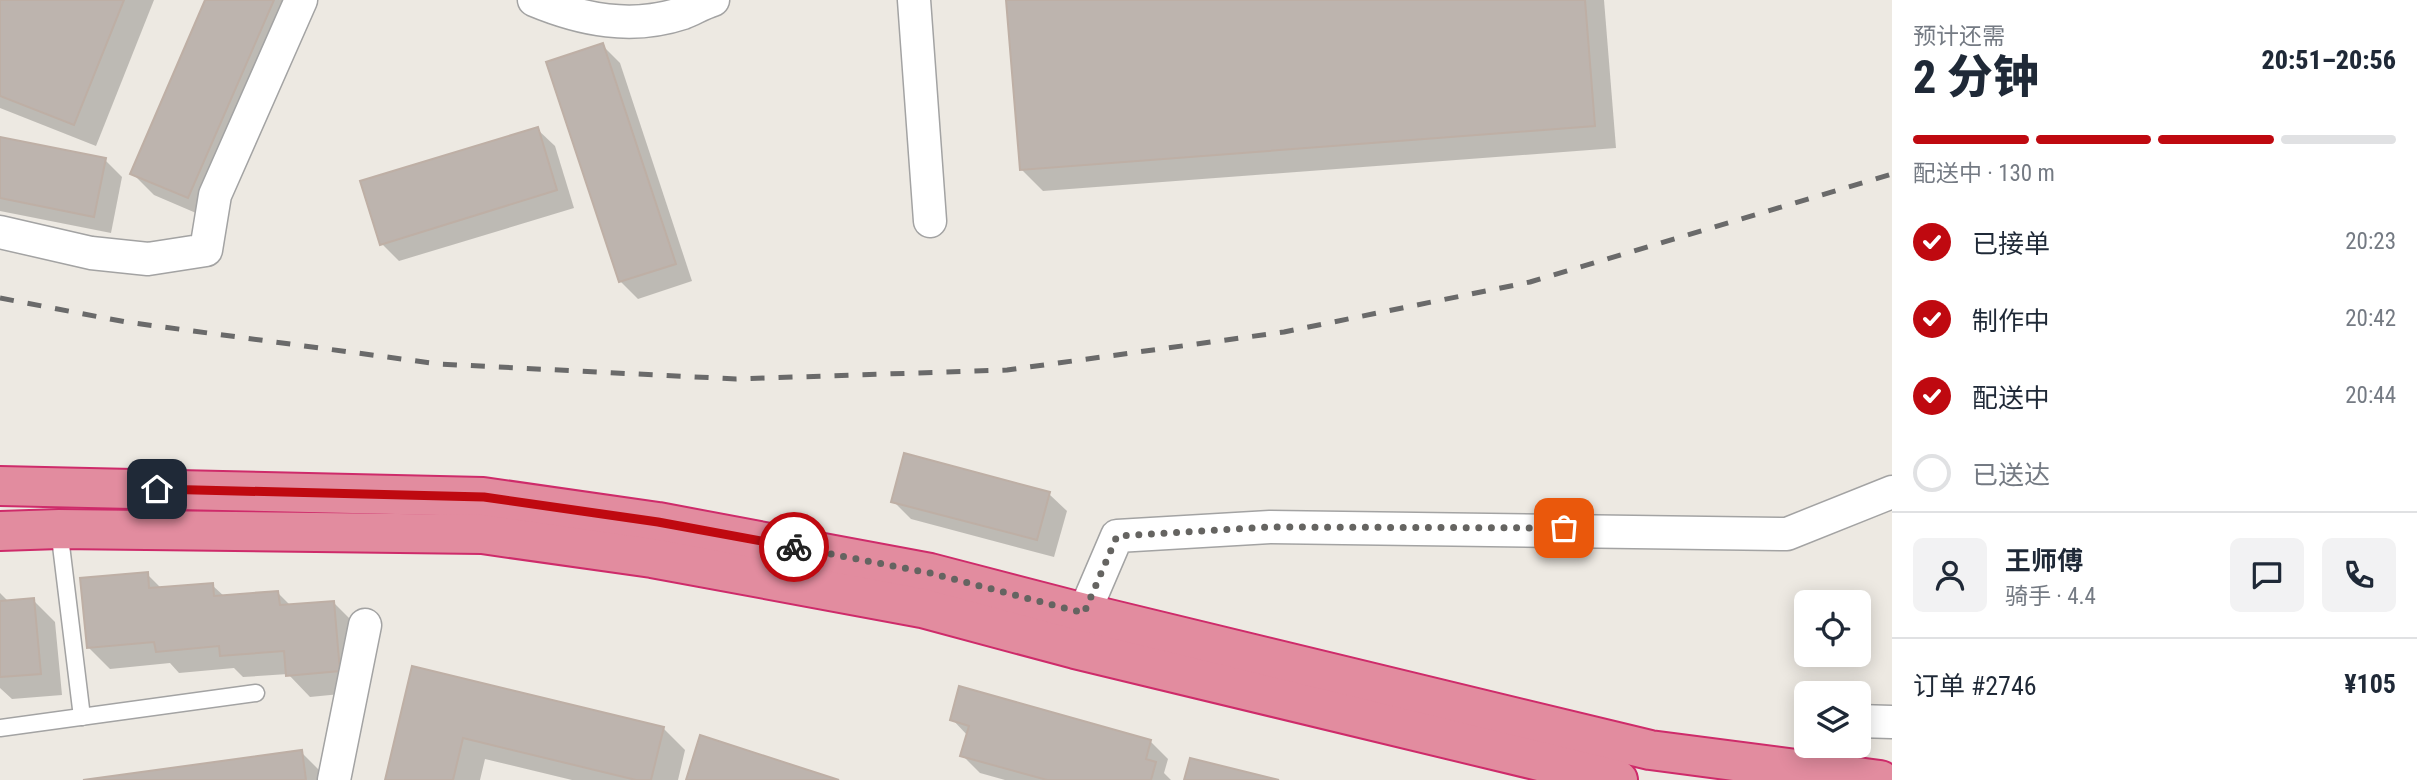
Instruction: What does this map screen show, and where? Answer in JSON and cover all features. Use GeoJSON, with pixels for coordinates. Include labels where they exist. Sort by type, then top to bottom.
{"type":"FeatureCollection","features":[{"type":"Feature","properties":{"kind":"highway"},"geometry":{"type":"LineString","coordinates":[[0,486],[484,497],[658,522],[930,573],[1079,631],[1618,780]]}},
{"type":"Feature","properties":{"kind":"highway"},"geometry":{"type":"LineString","coordinates":[[0,531],[59,529],[482,534],[652,558],[922,608],[1079,631],[1650,750],[1880,780]]}},
{"type":"Feature","properties":{"kind":"street"},"geometry":{"type":"LineString","coordinates":[[0,232],[90,253],[148,259],[206,250],[215,195],[301,0]]}},
{"type":"Feature","properties":{"kind":"street"},"geometry":{"type":"LineString","coordinates":[[534,0],[579,17],[607,22],[659,19],[713,0]]}},
{"type":"Feature","properties":{"kind":"street"},"geometry":{"type":"LineString","coordinates":[[914,0],[930,221]]}},
{"type":"Feature","properties":{"kind":"street"},"geometry":{"type":"LineString","coordinates":[[1079,631],[1117,536],[1270,527],[1787,534],[1892,492]]}},
{"type":"Feature","properties":{"kind":"street"},"geometry":{"type":"LineString","coordinates":[[334,780],[365,625]]}},
{"type":"Feature","properties":{"kind":"street"},"geometry":{"type":"LineString","coordinates":[[1871,721],[1892,722]]}},
{"type":"Feature","properties":{"kind":"lane"},"geometry":{"type":"LineString","coordinates":[[59,529],[82,717]]}},
{"type":"Feature","properties":{"kind":"lane"},"geometry":{"type":"LineString","coordinates":[[0,728],[256,693]]}},
{"type":"Feature","properties":{"kind":"building"},"geometry":{"type":"Polygon","coordinates":[[[0,0],[124,0],[74,125],[0,96],[0,0]]]}},
{"type":"Feature","properties":{"kind":"building"},"geometry":{"type":"Polygon","coordinates":[[[205,0],[274,0],[188,198],[130,174],[205,0]]]}},
{"type":"Feature","properties":{"kind":"building"},"geometry":{"type":"Polygon","coordinates":[[[1006,0],[1585,0],[1595,126],[1020,170],[1006,0]]]}},
{"type":"Feature","properties":{"kind":"building"},"geometry":{"type":"Polygon","coordinates":[[[603,43],[676,264],[619,282],[546,62],[603,43]]]}},
{"type":"Feature","properties":{"kind":"building"},"geometry":{"type":"Polygon","coordinates":[[[538,127],[557,190],[380,245],[360,181],[538,127]]]}},
{"type":"Feature","properties":{"kind":"building"},"geometry":{"type":"Polygon","coordinates":[[[0,137],[106,158],[94,217],[0,198],[0,137]]]}},
{"type":"Feature","properties":{"kind":"building"},"geometry":{"type":"Polygon","coordinates":[[[904,453],[1050,492],[1037,540],[891,502],[904,453]]]}},
{"type":"Feature","properties":{"kind":"building"},"geometry":{"type":"Polygon","coordinates":[[[148,572],[149,588],[213,583],[214,596],[278,591],[280,605],[334,601],[340,671],[286,676],[284,651],[220,656],[219,646],[156,652],[154,642],[87,648],[80,578],[148,572]]]}},
{"type":"Feature","properties":{"kind":"building"},"geometry":{"type":"Polygon","coordinates":[[[34,598],[41,674],[0,677],[0,601],[34,598]]]}},
{"type":"Feature","properties":{"kind":"building"},"geometry":{"type":"Polygon","coordinates":[[[412,666],[664,727],[651,780],[636,780],[463,738],[453,780],[385,780],[412,666]]]}},
{"type":"Feature","properties":{"kind":"building"},"geometry":{"type":"Polygon","coordinates":[[[959,686],[1151,740],[1146,759],[1156,762],[1151,780],[1047,780],[960,756],[969,726],[950,720],[959,686]]]}},
{"type":"Feature","properties":{"kind":"building"},"geometry":{"type":"Polygon","coordinates":[[[700,735],[839,780],[686,780],[700,735]]]}},
{"type":"Feature","properties":{"kind":"building"},"geometry":{"type":"Polygon","coordinates":[[[302,750],[306,780],[83,780],[302,750]]]}},
{"type":"Feature","properties":{"kind":"building"},"geometry":{"type":"Polygon","coordinates":[[[1190,758],[1279,780],[1184,780],[1190,758]]]}},
{"type":"Feature","properties":{"kind":"railway"},"geometry":{"type":"LineString","coordinates":[[0,298],[126,322],[439,364],[736,379],[1007,370],[1284,332],[1530,282],[1892,174]]}},
{"type":"Feature","properties":{"kind":"way so far"},"geometry":{"type":"LineString","coordinates":[[794,547],[930,573],[1084,613],[1117,536],[1270,527],[1564,528]]}},
{"type":"Feature","properties":{"kind":"route"},"geometry":{"type":"LineString","coordinates":[[157,489],[484,497],[658,522],[794,547]]}}]}
